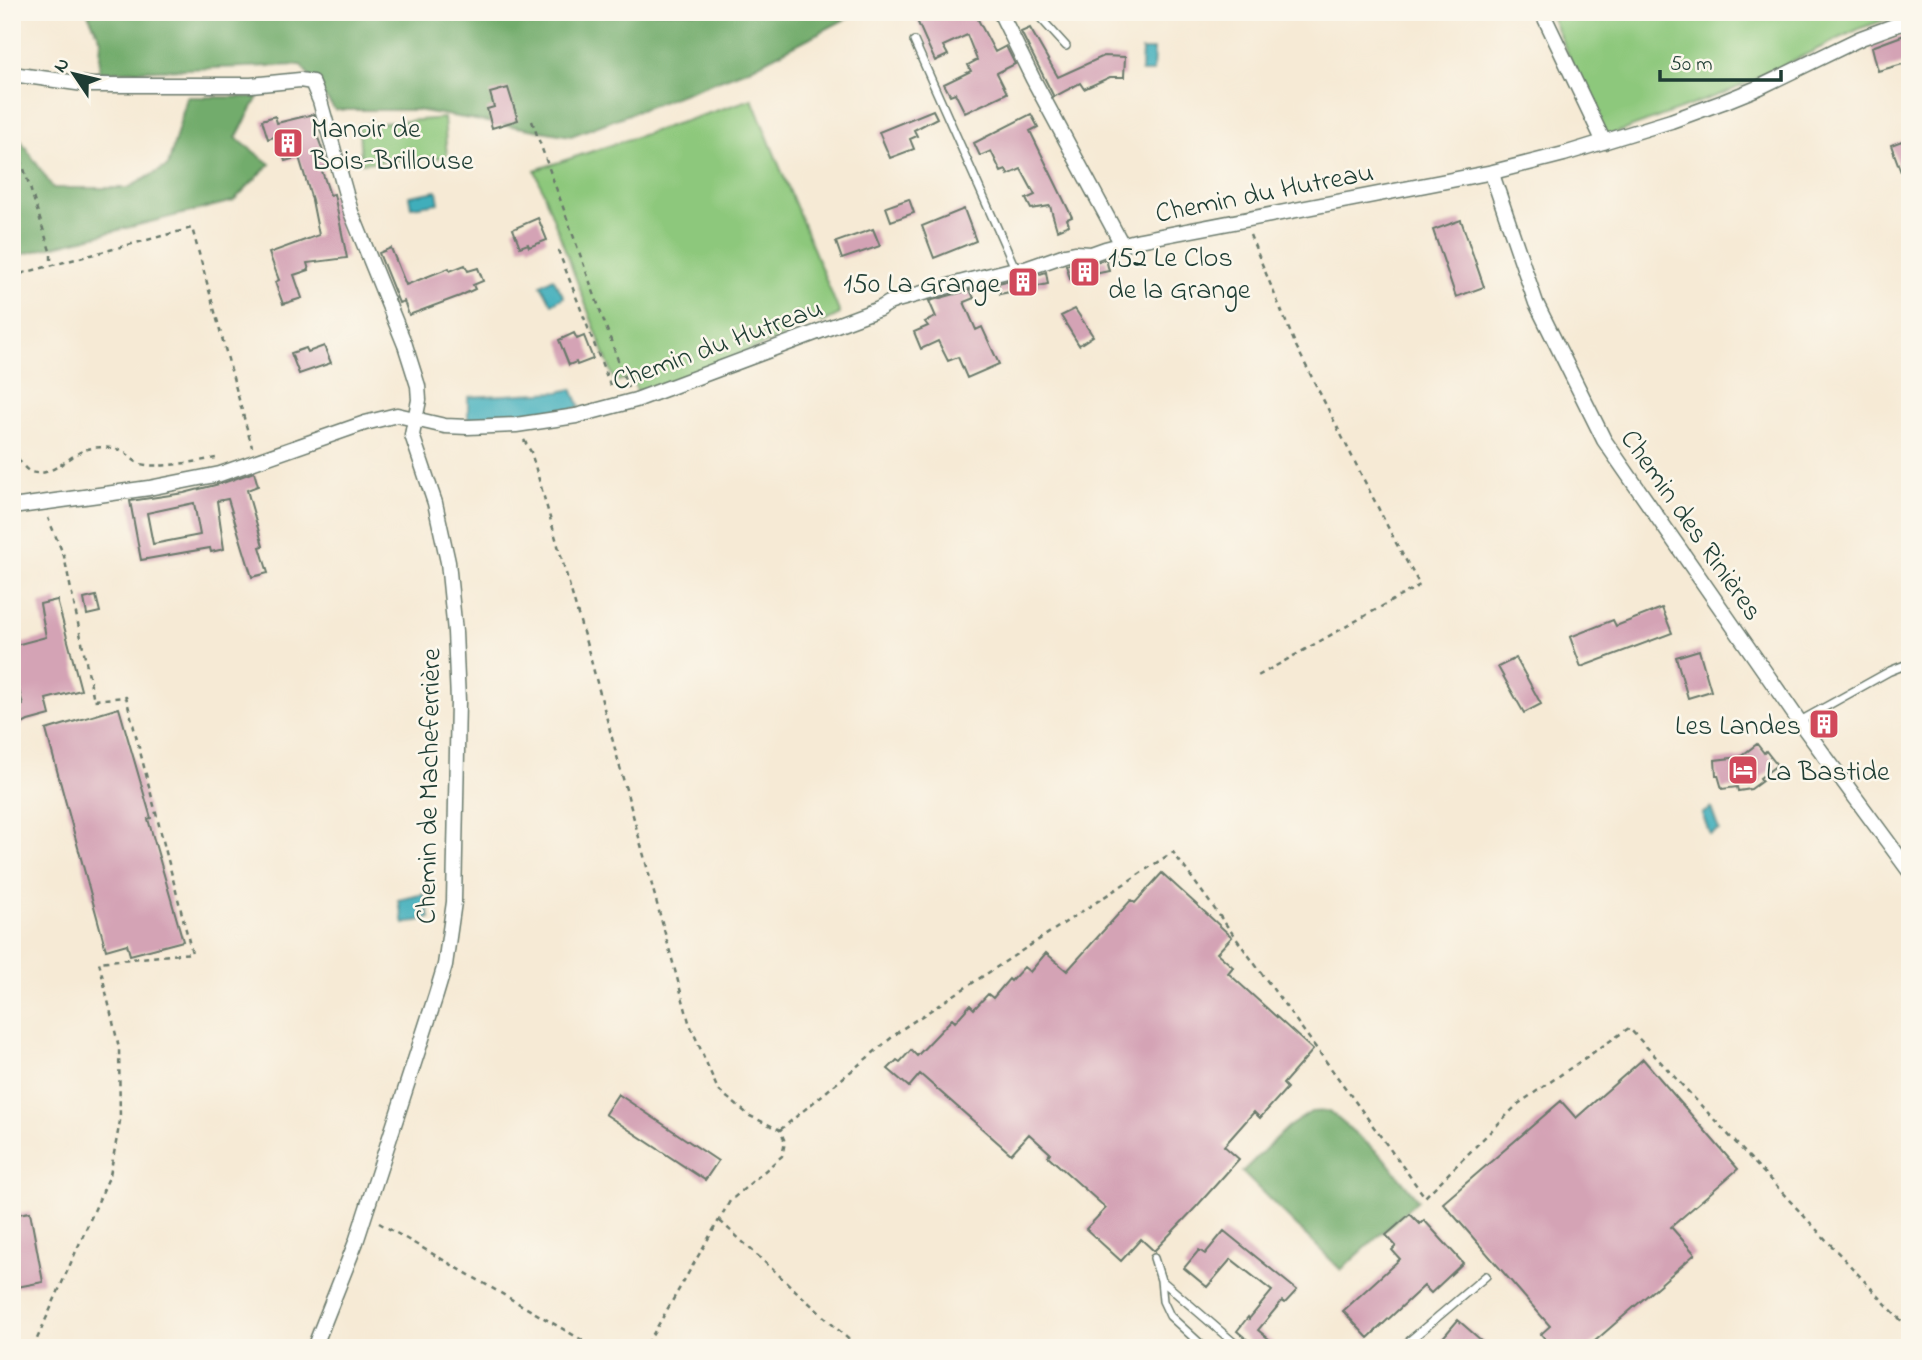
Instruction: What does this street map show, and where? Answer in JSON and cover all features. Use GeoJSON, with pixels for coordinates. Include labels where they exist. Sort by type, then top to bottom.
{"type":"FeatureCollection","features":[{"type":"Feature","properties":{"kind":"street"},"geometry":{"type":"LineString","coordinates":[[1000,12],[1120,245]]}},
{"type":"Feature","properties":{"kind":"street"},"geometry":{"type":"LineString","coordinates":[[1542,12],[1604,142]]}},
{"type":"Feature","properties":{"kind":"street","name":"Chemin du Hutreau"},"geometry":{"type":"LineString","coordinates":[[12,507],[149,488],[220,474],[379,418],[397,415],[456,428],[516,425],[576,416],[618,406],[879,310],[897,300],[1015,269],[1025,269],[1065,255],[1091,254],[1120,245],[1244,219],[1493,172],[1604,142],[1723,102],[1861,38],[1910,20]]}},
{"type":"Feature","properties":{"kind":"street","name":"Chemin de Macheferrière"},"geometry":{"type":"LineString","coordinates":[[12,74],[92,85],[142,87],[310,81],[315,85],[351,212],[415,375],[419,392],[412,435],[442,532],[455,632],[458,701],[454,902],[445,965],[356,1242],[314,1348]]}},
{"type":"Feature","properties":{"kind":"street","name":"Chemin des Rinières"},"geometry":{"type":"LineString","coordinates":[[1493,172],[1493,180],[1536,303],[1604,440],[1799,721],[1910,872]]}},
{"type":"Feature","properties":{"kind":"lane"},"geometry":{"type":"LineString","coordinates":[[1035,12],[1066,46]]}},
{"type":"Feature","properties":{"kind":"lane"},"geometry":{"type":"LineString","coordinates":[[914,41],[1015,269]]}},
{"type":"Feature","properties":{"kind":"lane"},"geometry":{"type":"LineString","coordinates":[[1799,721],[1890,671],[1910,663]]}},
{"type":"Feature","properties":{"kind":"lane"},"geometry":{"type":"LineString","coordinates":[[1154,1258],[1161,1280],[1163,1301],[1170,1316],[1205,1348]]}},
{"type":"Feature","properties":{"kind":"lane"},"geometry":{"type":"LineString","coordinates":[[1401,1348],[1486,1276]]}},
{"type":"Feature","properties":{"kind":"lane"},"geometry":{"type":"LineString","coordinates":[[1161,1280],[1240,1348]]}},
{"type":"Feature","properties":{"kind":"path"},"geometry":{"type":"LineString","coordinates":[[532,121],[633,401]]}},
{"type":"Feature","properties":{"kind":"path"},"geometry":{"type":"LineString","coordinates":[[12,131],[51,254],[51,266]]}},
{"type":"Feature","properties":{"kind":"path"},"geometry":{"type":"LineString","coordinates":[[1244,219],[1296,346],[1420,585],[1256,677]]}},
{"type":"Feature","properties":{"kind":"path"},"geometry":{"type":"LineString","coordinates":[[12,276],[192,228],[252,449]]}},
{"type":"Feature","properties":{"kind":"path"},"geometry":{"type":"LineString","coordinates":[[558,250],[618,406]]}},
{"type":"Feature","properties":{"kind":"path"},"geometry":{"type":"LineString","coordinates":[[516,425],[531,452],[589,653],[689,1022],[718,1090],[750,1116],[780,1130],[785,1142],[782,1156],[730,1201],[645,1348]]}},
{"type":"Feature","properties":{"kind":"path"},"geometry":{"type":"LineString","coordinates":[[12,450],[22,466],[39,473],[91,448],[122,451],[142,465],[155,466],[217,458]]}},
{"type":"Feature","properties":{"kind":"path"},"geometry":{"type":"LineString","coordinates":[[33,1348],[110,1175],[120,1121],[118,1048],[99,962],[192,953],[126,697],[94,700],[64,556],[42,503]]}},
{"type":"Feature","properties":{"kind":"path"},"geometry":{"type":"LineString","coordinates":[[780,1130],[902,1029],[1173,852],[1425,1197],[1518,1104],[1629,1028],[1910,1329]]}},
{"type":"Feature","properties":{"kind":"path"},"geometry":{"type":"LineString","coordinates":[[365,1214],[596,1348]]}},
{"type":"Feature","properties":{"kind":"path"},"geometry":{"type":"LineString","coordinates":[[720,1221],[858,1348]]}},
{"type":"Feature","properties":{"kind":"green space"},"geometry":{"type":"Polygon","coordinates":[[[87,12],[859,12],[749,69],[571,136],[416,110],[335,110],[301,65],[99,72],[101,40],[87,12]]]}},
{"type":"Feature","properties":{"kind":"green space"},"geometry":{"type":"Polygon","coordinates":[[[1549,12],[1909,12],[1861,28],[1732,90],[1605,137],[1549,12]]]}},
{"type":"Feature","properties":{"kind":"green space"},"geometry":{"type":"Polygon","coordinates":[[[187,97],[258,97],[236,138],[270,164],[233,201],[12,257],[12,127],[53,188],[128,188],[168,166],[187,97]]]}},
{"type":"Feature","properties":{"kind":"green space"},"geometry":{"type":"Polygon","coordinates":[[[752,99],[840,314],[822,323],[809,315],[796,320],[789,335],[654,388],[637,391],[631,377],[615,382],[535,170],[752,99]]]}},
{"type":"Feature","properties":{"kind":"green space"},"geometry":{"type":"Polygon","coordinates":[[[444,118],[447,157],[361,163],[359,125],[444,118]]]}},
{"type":"Feature","properties":{"kind":"green space"},"geometry":{"type":"Polygon","coordinates":[[[1329,1111],[1383,1157],[1418,1200],[1341,1270],[1242,1172],[1288,1127],[1311,1112],[1329,1111]]]}},
{"type":"Feature","properties":{"kind":"water"},"geometry":{"type":"Polygon","coordinates":[[[1142,50],[1154,50],[1153,72],[1141,72],[1142,50]]]}},
{"type":"Feature","properties":{"kind":"water"},"geometry":{"type":"Polygon","coordinates":[[[437,191],[439,203],[411,207],[409,196],[437,191]]]}},
{"type":"Feature","properties":{"kind":"water"},"geometry":{"type":"Polygon","coordinates":[[[553,278],[564,297],[552,304],[541,285],[553,278]]]}},
{"type":"Feature","properties":{"kind":"water"},"geometry":{"type":"Polygon","coordinates":[[[572,389],[580,407],[544,416],[468,420],[468,397],[572,389]]]}},
{"type":"Feature","properties":{"kind":"water"},"geometry":{"type":"Polygon","coordinates":[[[1711,808],[1719,830],[1710,834],[1702,814],[1711,808]]]}},
{"type":"Feature","properties":{"kind":"water"},"geometry":{"type":"Polygon","coordinates":[[[424,894],[430,918],[404,924],[398,900],[424,894]]]}},
{"type":"Feature","properties":{"kind":"building"},"geometry":{"type":"Polygon","coordinates":[[[924,12],[974,12],[995,52],[1006,46],[1015,64],[997,73],[1007,93],[965,113],[955,93],[950,95],[944,84],[971,71],[968,65],[977,60],[967,35],[943,46],[948,55],[935,61],[915,16],[924,12]]]}},
{"type":"Feature","properties":{"kind":"building"},"geometry":{"type":"Polygon","coordinates":[[[1030,28],[1058,77],[1104,56],[1125,57],[1124,77],[1110,77],[1084,89],[1080,83],[1054,97],[1021,32],[1030,28]]]}},
{"type":"Feature","properties":{"kind":"building"},"geometry":{"type":"Polygon","coordinates":[[[1910,33],[1910,62],[1878,71],[1872,47],[1910,33]]]}},
{"type":"Feature","properties":{"kind":"building"},"geometry":{"type":"Polygon","coordinates":[[[508,88],[518,120],[492,128],[487,109],[494,107],[490,93],[508,88]]]}},
{"type":"Feature","properties":{"kind":"building"},"geometry":{"type":"Polygon","coordinates":[[[933,110],[937,118],[914,130],[917,136],[910,139],[914,149],[890,158],[879,132],[933,110]]]}},
{"type":"Feature","properties":{"kind":"building"},"geometry":{"type":"Polygon","coordinates":[[[314,114],[317,126],[314,126],[328,166],[321,168],[330,195],[334,194],[347,258],[307,263],[309,270],[294,275],[302,298],[283,304],[275,282],[279,280],[269,253],[319,235],[299,157],[285,161],[277,136],[268,139],[262,120],[275,116],[277,123],[314,114]]]}},
{"type":"Feature","properties":{"kind":"building"},"geometry":{"type":"Polygon","coordinates":[[[1031,114],[1038,127],[1030,131],[1072,217],[1067,219],[1069,225],[1057,230],[1050,206],[1031,209],[1026,199],[1035,195],[1021,169],[1008,175],[1006,170],[1001,172],[991,151],[980,156],[974,143],[1031,114]]]}},
{"type":"Feature","properties":{"kind":"building"},"geometry":{"type":"Polygon","coordinates":[[[1910,138],[1910,191],[1908,191],[1891,145],[1910,138]]]}},
{"type":"Feature","properties":{"kind":"building"},"geometry":{"type":"Polygon","coordinates":[[[909,199],[914,213],[891,221],[886,207],[909,199]]]}},
{"type":"Feature","properties":{"kind":"building"},"geometry":{"type":"Polygon","coordinates":[[[964,209],[976,241],[934,258],[922,226],[964,209]]]}},
{"type":"Feature","properties":{"kind":"building"},"geometry":{"type":"Polygon","coordinates":[[[538,218],[547,240],[529,247],[528,244],[520,247],[513,229],[538,218]]]}},
{"type":"Feature","properties":{"kind":"building"},"geometry":{"type":"Polygon","coordinates":[[[1461,220],[1484,287],[1456,297],[1433,230],[1461,220]]]}},
{"type":"Feature","properties":{"kind":"building"},"geometry":{"type":"Polygon","coordinates":[[[873,229],[880,246],[842,259],[836,242],[873,229]]]}},
{"type":"Feature","properties":{"kind":"building"},"geometry":{"type":"Polygon","coordinates":[[[391,248],[406,285],[449,268],[450,271],[465,265],[468,271],[478,268],[483,281],[473,285],[475,289],[460,296],[409,315],[404,301],[399,303],[379,253],[391,248]]]}},
{"type":"Feature","properties":{"kind":"building"},"geometry":{"type":"Polygon","coordinates":[[[1106,259],[1109,271],[1070,279],[1066,265],[1094,263],[1106,259]]]}},
{"type":"Feature","properties":{"kind":"building","name":"150 La Grange"},"geometry":{"type":"Polygon","coordinates":[[[1046,272],[1048,284],[1000,294],[998,283],[1046,272]]]}},
{"type":"Feature","properties":{"kind":"building"},"geometry":{"type":"Polygon","coordinates":[[[970,290],[974,298],[964,302],[976,330],[982,327],[999,364],[967,378],[958,357],[948,361],[938,341],[921,349],[914,332],[928,326],[925,322],[936,317],[929,301],[970,290]]]}},
{"type":"Feature","properties":{"kind":"building"},"geometry":{"type":"Polygon","coordinates":[[[1075,309],[1093,336],[1079,345],[1061,316],[1075,309]]]}},
{"type":"Feature","properties":{"kind":"building"},"geometry":{"type":"Polygon","coordinates":[[[574,333],[577,339],[584,336],[593,359],[569,365],[559,340],[574,333]]]}},
{"type":"Feature","properties":{"kind":"building"},"geometry":{"type":"Polygon","coordinates":[[[324,346],[331,363],[299,374],[291,353],[306,348],[308,352],[324,346]]]}},
{"type":"Feature","properties":{"kind":"building"},"geometry":{"type":"Polygon","coordinates":[[[254,472],[258,486],[247,490],[268,573],[252,577],[228,499],[217,501],[224,549],[211,552],[210,548],[141,560],[130,501],[184,493],[254,472]],[[194,503],[147,513],[153,544],[200,535],[194,503]]]}},
{"type":"Feature","properties":{"kind":"building"},"geometry":{"type":"Polygon","coordinates":[[[96,596],[100,612],[87,615],[84,599],[96,596]]]}},
{"type":"Feature","properties":{"kind":"building"},"geometry":{"type":"Polygon","coordinates":[[[57,600],[81,690],[46,699],[50,715],[15,728],[12,711],[23,705],[12,663],[12,646],[46,637],[40,604],[57,600]]]}},
{"type":"Feature","properties":{"kind":"building"},"geometry":{"type":"Polygon","coordinates":[[[1662,608],[1672,633],[1581,667],[1570,637],[1613,620],[1616,626],[1662,608]]]}},
{"type":"Feature","properties":{"kind":"building"},"geometry":{"type":"Polygon","coordinates":[[[1699,650],[1711,691],[1688,698],[1676,657],[1699,650]]]}},
{"type":"Feature","properties":{"kind":"building"},"geometry":{"type":"Polygon","coordinates":[[[1516,658],[1541,704],[1524,713],[1498,667],[1516,658]]]}},
{"type":"Feature","properties":{"kind":"building"},"geometry":{"type":"Polygon","coordinates":[[[119,708],[183,941],[130,955],[127,944],[106,950],[46,730],[119,708]]]}},
{"type":"Feature","properties":{"kind":"building","name":"Les Landes"},"geometry":{"type":"Polygon","coordinates":[[[1828,713],[1836,726],[1821,735],[1812,723],[1828,713]]]}},
{"type":"Feature","properties":{"kind":"building","name":"La Bastide"},"geometry":{"type":"Polygon","coordinates":[[[1757,744],[1777,765],[1751,789],[1722,789],[1716,775],[1715,760],[1740,757],[1757,744]]]}},
{"type":"Feature","properties":{"kind":"building"},"geometry":{"type":"Polygon","coordinates":[[[1162,873],[1232,937],[1217,953],[1233,967],[1228,973],[1313,1050],[1283,1084],[1287,1088],[1260,1118],[1254,1112],[1224,1146],[1239,1159],[1196,1207],[1154,1251],[1141,1239],[1121,1261],[1086,1229],[1106,1208],[1048,1156],[1050,1153],[1029,1134],[1011,1154],[920,1074],[909,1087],[888,1069],[897,1060],[900,1062],[911,1050],[917,1056],[952,1019],[955,1022],[970,1005],[974,1009],[988,994],[993,998],[1009,979],[1011,981],[1024,967],[1030,972],[1046,953],[1067,971],[1131,900],[1135,903],[1162,873]]]}},
{"type":"Feature","properties":{"kind":"building"},"geometry":{"type":"Polygon","coordinates":[[[1643,1059],[1738,1169],[1671,1227],[1695,1254],[1587,1348],[1553,1348],[1541,1334],[1550,1326],[1443,1203],[1561,1101],[1576,1118],[1643,1059]]]}},
{"type":"Feature","properties":{"kind":"building"},"geometry":{"type":"Polygon","coordinates":[[[618,1094],[718,1161],[705,1180],[605,1114],[618,1094]]]}},
{"type":"Feature","properties":{"kind":"building"},"geometry":{"type":"Polygon","coordinates":[[[30,1212],[43,1282],[12,1288],[12,1215],[30,1212]]]}},
{"type":"Feature","properties":{"kind":"building"},"geometry":{"type":"Polygon","coordinates":[[[1410,1214],[1420,1224],[1424,1220],[1463,1263],[1431,1293],[1424,1286],[1368,1338],[1343,1311],[1400,1259],[1392,1250],[1396,1246],[1386,1235],[1410,1214]]]}},
{"type":"Feature","properties":{"kind":"building"},"geometry":{"type":"Polygon","coordinates":[[[1224,1231],[1297,1290],[1285,1303],[1282,1301],[1258,1330],[1280,1348],[1257,1348],[1237,1331],[1272,1291],[1231,1259],[1207,1287],[1184,1268],[1199,1250],[1205,1254],[1224,1231]]]}},
{"type":"Feature","properties":{"kind":"building"},"geometry":{"type":"Polygon","coordinates":[[[1458,1320],[1490,1348],[1434,1348],[1458,1320]]]}},
{"type":"Feature","properties":{"kind":"place","name":"Manoir de Bois-Brillouse"},"geometry":{"type":"Point","coordinates":[288,143]}},
{"type":"Feature","properties":{"kind":"place","name":"152 Le Clos de la Grange"},"geometry":{"type":"Point","coordinates":[1085,272]}},
{"type":"Feature","properties":{"kind":"place","name":"150 La Grange"},"geometry":{"type":"Point","coordinates":[1023,282]}},
{"type":"Feature","properties":{"kind":"place","name":"Les Landes"},"geometry":{"type":"Point","coordinates":[1824,724]}},
{"type":"Feature","properties":{"kind":"place","name":"La Bastide"},"geometry":{"type":"Point","coordinates":[1743,770]}}]}
